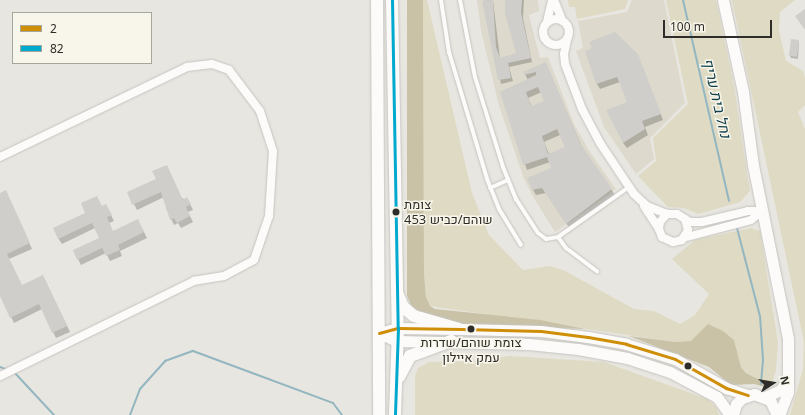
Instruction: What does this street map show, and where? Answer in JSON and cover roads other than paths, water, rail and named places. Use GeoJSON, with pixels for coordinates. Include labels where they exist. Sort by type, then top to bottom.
{"type":"FeatureCollection","features":[{"type":"Feature","properties":{"kind":"main road"},"geometry":{"type":"LineString","coordinates":[[377,0],[379,415]]}},
{"type":"Feature","properties":{"kind":"main road"},"geometry":{"type":"LineString","coordinates":[[392,0],[397,334],[396,415]]}},
{"type":"Feature","properties":{"kind":"main road"},"geometry":{"type":"LineString","coordinates":[[723,0],[743,92],[762,211],[788,339],[788,392],[778,415]]}},
{"type":"Feature","properties":{"kind":"main road"},"geometry":{"type":"LineString","coordinates":[[396,286],[399,300],[408,312],[420,319],[460,329]]}},
{"type":"Feature","properties":{"kind":"main road"},"geometry":{"type":"LineString","coordinates":[[397,334],[460,329],[541,331],[626,344],[675,359],[726,388],[748,395],[766,397],[781,390],[788,371]]}},
{"type":"Feature","properties":{"kind":"main road"},"geometry":{"type":"LineString","coordinates":[[379,333],[451,341],[564,348],[627,358],[670,372],[717,397],[732,415]]}},
{"type":"Feature","properties":{"kind":"main road"},"geometry":{"type":"LineString","coordinates":[[396,390],[401,371],[410,356],[451,341]]}},
{"type":"Feature","properties":{"kind":"main road"},"geometry":{"type":"LineString","coordinates":[[732,415],[736,404],[748,395]]}},
{"type":"Feature","properties":{"kind":"main road"},"geometry":{"type":"LineString","coordinates":[[766,397],[773,404],[778,415]]}},
{"type":"Feature","properties":{"kind":"street"},"geometry":{"type":"LineString","coordinates":[[553,0],[562,20],[569,29],[564,54],[565,64]]}},
{"type":"Feature","properties":{"kind":"street"},"geometry":{"type":"LineString","coordinates":[[553,0],[543,34],[565,64],[590,126],[629,187],[640,200],[659,229],[662,237],[669,242],[751,220],[762,211]]}},
{"type":"Feature","properties":{"kind":"street"},"geometry":{"type":"LineString","coordinates":[[547,22],[555,19],[562,20]]}},
{"type":"Feature","properties":{"kind":"street"},"geometry":{"type":"LineString","coordinates":[[551,44],[560,45],[567,40]]}},
{"type":"Feature","properties":{"kind":"street"},"geometry":{"type":"LineString","coordinates":[[0,157],[187,67],[212,64],[229,70],[260,111],[273,151],[269,216],[254,260],[224,276],[194,281],[0,376]]}},
{"type":"Feature","properties":{"kind":"street"},"geometry":{"type":"LineString","coordinates":[[640,200],[654,210],[667,214],[677,214],[685,219],[695,222],[707,222],[748,211],[762,211]]}},
{"type":"Feature","properties":{"kind":"street"},"geometry":{"type":"LineString","coordinates":[[659,229],[661,219],[667,214]]}},
{"type":"Feature","properties":{"kind":"street"},"geometry":{"type":"LineString","coordinates":[[683,238],[688,230],[685,219]]}},
{"type":"Feature","properties":{"kind":"lane"},"geometry":{"type":"LineString","coordinates":[[441,0],[449,52],[490,188],[521,245]]}},
{"type":"Feature","properties":{"kind":"lane"},"geometry":{"type":"LineString","coordinates":[[460,0],[475,76],[508,180],[523,212],[538,233],[546,239],[558,237],[629,187]]}},
{"type":"Feature","properties":{"kind":"lane"},"geometry":{"type":"LineString","coordinates":[[490,188],[508,180]]}},
{"type":"Feature","properties":{"kind":"lane"},"geometry":{"type":"LineString","coordinates":[[558,237],[566,248],[597,271]]}},
{"type":"Feature","properties":{"kind":"waterway","name":"נחל בית עריף"},"geometry":{"type":"LineString","coordinates":[[683,0],[729,201]]}},
{"type":"Feature","properties":{"kind":"waterway","name":"נחל בית עריף"},"geometry":{"type":"LineString","coordinates":[[737,228],[760,316],[763,360],[761,384]]}},
{"type":"Feature","properties":{"kind":"waterway"},"geometry":{"type":"LineString","coordinates":[[130,415],[140,389],[165,361],[193,351],[333,403],[342,415]]}},
{"type":"Feature","properties":{"kind":"waterway"},"geometry":{"type":"LineString","coordinates":[[0,367],[8,370]]}},
{"type":"Feature","properties":{"kind":"waterway"},"geometry":{"type":"LineString","coordinates":[[14,372],[54,415]]}},
{"type":"Feature","properties":{"kind":"place","name":"צומת שוהם/כביש 453"},"geometry":{"type":"Point","coordinates":[396,212]}},
{"type":"Feature","properties":{"kind":"place","name":"צומת שוהם/שדרות עמק איילון"},"geometry":{"type":"Point","coordinates":[471,329]}}]}
